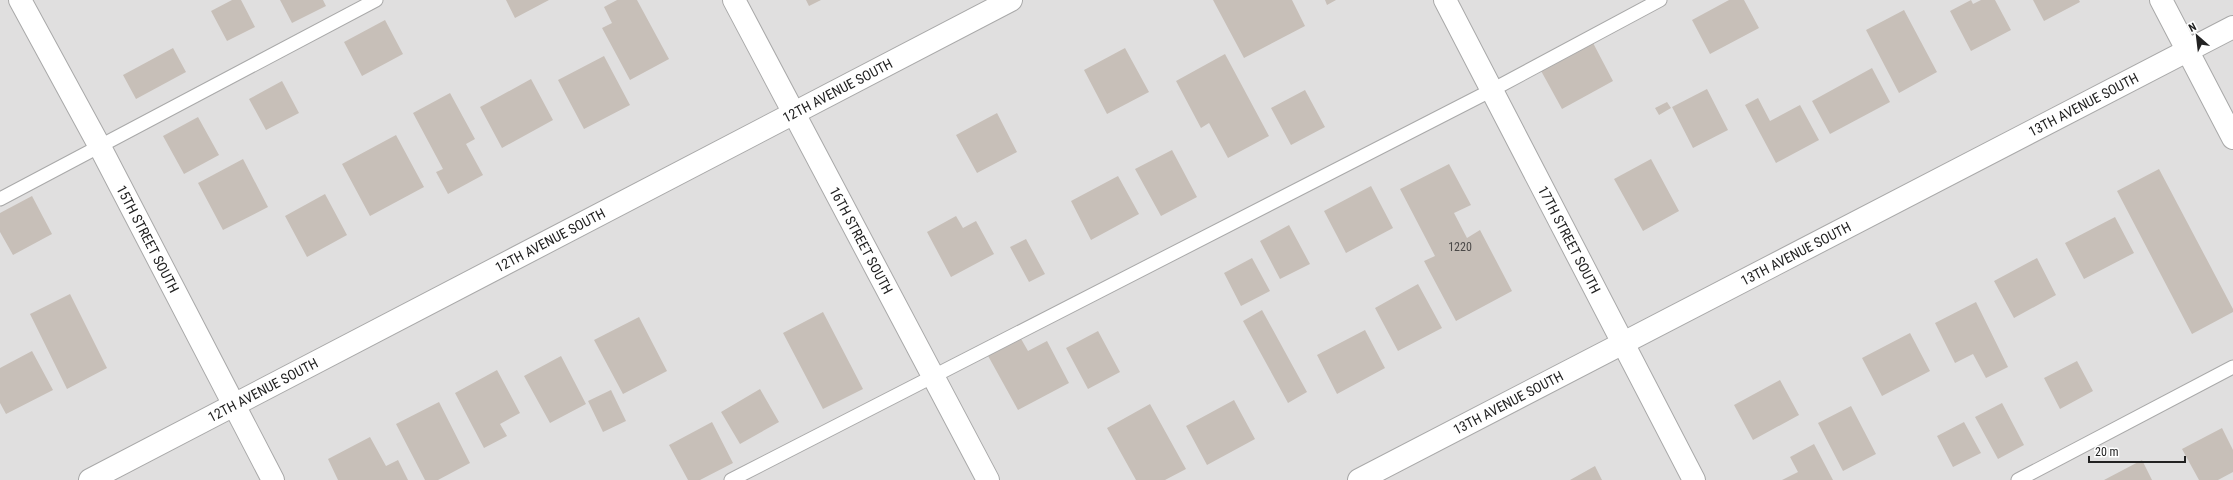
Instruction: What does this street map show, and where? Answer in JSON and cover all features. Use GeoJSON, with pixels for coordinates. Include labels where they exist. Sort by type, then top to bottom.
{"type":"FeatureCollection","features":[{"type":"Feature","properties":{"kind":"street","name":"15TH STREET SOUTH"},"geometry":{"type":"LineString","coordinates":[[20,0],[100,147],[273,480]]}},
{"type":"Feature","properties":{"kind":"street","name":"16TH STREET SOUTH"},"geometry":{"type":"LineString","coordinates":[[734,0],[988,480]]}},
{"type":"Feature","properties":{"kind":"street","name":"12TH AVENUE SOUTH"},"geometry":{"type":"LineString","coordinates":[[90,480],[1011,0]]}},
{"type":"Feature","properties":{"kind":"street","name":"17TH STREET SOUTH"},"geometry":{"type":"LineString","coordinates":[[1444,0],[1624,342],[1694,480]]}},
{"type":"Feature","properties":{"kind":"street"},"geometry":{"type":"LineString","coordinates":[[2161,0],[2233,138]]}},
{"type":"Feature","properties":{"kind":"street","name":"13TH AVENUE SOUTH"},"geometry":{"type":"LineString","coordinates":[[1358,480],[2233,27]]}},
{"type":"Feature","properties":{"kind":"lane"},"geometry":{"type":"LineString","coordinates":[[0,200],[376,0]]}},
{"type":"Feature","properties":{"kind":"lane"},"geometry":{"type":"LineString","coordinates":[[731,480],[934,378],[1492,90],[1660,0]]}},
{"type":"Feature","properties":{"kind":"lane"},"geometry":{"type":"LineString","coordinates":[[2018,480],[2233,367]]}},
{"type":"Feature","properties":{"kind":"shaded area"},"geometry":{"type":"Polygon","coordinates":[[[0,0],[2233,0],[2233,480],[0,480],[0,0]]]}},
{"type":"Feature","properties":{"kind":"building"},"geometry":{"type":"Polygon","coordinates":[[[232,0],[241,0],[255,27],[227,41],[211,11],[232,0]]]}},
{"type":"Feature","properties":{"kind":"building"},"geometry":{"type":"Polygon","coordinates":[[[280,0],[323,0],[326,6],[292,23],[280,0]]]}},
{"type":"Feature","properties":{"kind":"building"},"geometry":{"type":"Polygon","coordinates":[[[506,0],[549,0],[515,18],[506,0]]]}},
{"type":"Feature","properties":{"kind":"building"},"geometry":{"type":"Polygon","coordinates":[[[617,0],[637,0],[669,59],[630,80],[602,28],[612,23],[604,7],[617,0]]]}},
{"type":"Feature","properties":{"kind":"building"},"geometry":{"type":"Polygon","coordinates":[[[806,0],[821,0],[809,6],[806,0]]]}},
{"type":"Feature","properties":{"kind":"building"},"geometry":{"type":"Polygon","coordinates":[[[1213,0],[1292,0],[1305,26],[1244,58],[1213,0]]]}},
{"type":"Feature","properties":{"kind":"building"},"geometry":{"type":"Polygon","coordinates":[[[1325,0],[1336,0],[1327,5],[1325,0]]]}},
{"type":"Feature","properties":{"kind":"building"},"geometry":{"type":"Polygon","coordinates":[[[1729,0],[1744,0],[1759,28],[1710,54],[1692,20],[1729,0]]]}},
{"type":"Feature","properties":{"kind":"building"},"geometry":{"type":"Polygon","coordinates":[[[1971,0],[1973,4],[1981,0],[1995,0],[2011,30],[1971,51],[1950,11],[1971,0]]]}},
{"type":"Feature","properties":{"kind":"building"},"geometry":{"type":"Polygon","coordinates":[[[2033,0],[2079,0],[2080,2],[2044,21],[2033,0]]]}},
{"type":"Feature","properties":{"kind":"building"},"geometry":{"type":"Polygon","coordinates":[[[1904,10],[1937,72],[1899,93],[1866,30],[1904,10]]]}},
{"type":"Feature","properties":{"kind":"building"},"geometry":{"type":"Polygon","coordinates":[[[385,20],[403,54],[362,76],[344,42],[385,20]]]}},
{"type":"Feature","properties":{"kind":"building"},"geometry":{"type":"Polygon","coordinates":[[[1592,41],[1613,81],[1562,109],[1540,69],[1592,41]]]}},
{"type":"Feature","properties":{"kind":"building"},"geometry":{"type":"Polygon","coordinates":[[[173,48],[186,72],[136,99],[123,75],[173,48]]]}},
{"type":"Feature","properties":{"kind":"building"},"geometry":{"type":"Polygon","coordinates":[[[1125,48],[1149,92],[1107,114],[1084,70],[1125,48]]]}},
{"type":"Feature","properties":{"kind":"building"},"geometry":{"type":"Polygon","coordinates":[[[1225,54],[1269,136],[1228,158],[1209,123],[1201,128],[1176,81],[1225,54]]]}},
{"type":"Feature","properties":{"kind":"building"},"geometry":{"type":"Polygon","coordinates":[[[604,56],[630,105],[584,129],[558,80],[604,56]]]}},
{"type":"Feature","properties":{"kind":"building"},"geometry":{"type":"Polygon","coordinates":[[[1872,68],[1890,102],[1830,134],[1812,101],[1872,68]]]}},
{"type":"Feature","properties":{"kind":"building"},"geometry":{"type":"Polygon","coordinates":[[[531,79],[553,120],[502,148],[480,107],[531,79]]]}},
{"type":"Feature","properties":{"kind":"building"},"geometry":{"type":"Polygon","coordinates":[[[282,81],[299,113],[266,130],[249,99],[282,81]]]}},
{"type":"Feature","properties":{"kind":"building"},"geometry":{"type":"Polygon","coordinates":[[[1707,89],[1728,130],[1693,148],[1672,107],[1707,89]]]}},
{"type":"Feature","properties":{"kind":"building"},"geometry":{"type":"Polygon","coordinates":[[[1305,90],[1325,127],[1291,145],[1271,108],[1305,90]]]}},
{"type":"Feature","properties":{"kind":"building"},"geometry":{"type":"Polygon","coordinates":[[[450,93],[475,139],[466,144],[483,175],[448,194],[436,172],[443,169],[413,113],[450,93]]]}},
{"type":"Feature","properties":{"kind":"building"},"geometry":{"type":"Polygon","coordinates":[[[1758,98],[1770,121],[1800,105],[1819,140],[1776,163],[1745,105],[1758,98]]]}},
{"type":"Feature","properties":{"kind":"building"},"geometry":{"type":"Polygon","coordinates":[[[1667,102],[1671,108],[1659,115],[1655,108],[1667,102]]]}},
{"type":"Feature","properties":{"kind":"building"},"geometry":{"type":"Polygon","coordinates":[[[997,113],[1017,152],[977,173],[956,135],[997,113]]]}},
{"type":"Feature","properties":{"kind":"building"},"geometry":{"type":"Polygon","coordinates":[[[198,117],[219,155],[184,174],[163,136],[198,117]]]}},
{"type":"Feature","properties":{"kind":"building"},"geometry":{"type":"Polygon","coordinates":[[[396,135],[424,187],[370,216],[342,164],[396,135]]]}},
{"type":"Feature","properties":{"kind":"building"},"geometry":{"type":"Polygon","coordinates":[[[1172,150],[1197,197],[1161,216],[1135,169],[1172,150]]]}},
{"type":"Feature","properties":{"kind":"building"},"geometry":{"type":"Polygon","coordinates":[[[243,159],[268,207],[223,230],[198,183],[243,159]]]}},
{"type":"Feature","properties":{"kind":"building"},"geometry":{"type":"Polygon","coordinates":[[[1651,159],[1679,211],[1643,231],[1614,179],[1651,159]]]}},
{"type":"Feature","properties":{"kind":"building"},"geometry":{"type":"Polygon","coordinates":[[[1449,164],[1471,205],[1454,213],[1467,238],[1480,230],[1512,291],[1456,321],[1424,261],[1435,256],[1400,189],[1449,164]]]}},
{"type":"Feature","properties":{"kind":"building"},"geometry":{"type":"Polygon","coordinates":[[[2159,169],[2233,309],[2233,312],[2192,334],[2117,191],[2159,169]]]}},
{"type":"Feature","properties":{"kind":"building"},"geometry":{"type":"Polygon","coordinates":[[[1118,176],[1139,214],[1091,240],[1071,201],[1118,176]]]}},
{"type":"Feature","properties":{"kind":"building"},"geometry":{"type":"Polygon","coordinates":[[[1371,186],[1393,228],[1346,253],[1324,211],[1371,186]]]}},
{"type":"Feature","properties":{"kind":"building"},"geometry":{"type":"Polygon","coordinates":[[[325,194],[347,235],[307,257],[285,216],[325,194]]]}},
{"type":"Feature","properties":{"kind":"building"},"geometry":{"type":"Polygon","coordinates":[[[32,196],[52,234],[13,255],[0,232],[0,213],[32,196]]]}},
{"type":"Feature","properties":{"kind":"building"},"geometry":{"type":"Polygon","coordinates":[[[956,216],[963,228],[976,221],[994,254],[951,277],[927,232],[956,216]]]}},
{"type":"Feature","properties":{"kind":"building"},"geometry":{"type":"Polygon","coordinates":[[[2115,217],[2134,253],[2084,279],[2065,243],[2115,217]]]}},
{"type":"Feature","properties":{"kind":"building"},"geometry":{"type":"Polygon","coordinates":[[[1289,225],[1310,264],[1280,279],[1260,241],[1289,225]]]}},
{"type":"Feature","properties":{"kind":"building"},"geometry":{"type":"Polygon","coordinates":[[[1026,239],[1045,274],[1029,282],[1010,247],[1026,239]]]}},
{"type":"Feature","properties":{"kind":"building"},"geometry":{"type":"Polygon","coordinates":[[[1252,258],[1270,291],[1241,306],[1224,273],[1252,258]]]}},
{"type":"Feature","properties":{"kind":"building"},"geometry":{"type":"Polygon","coordinates":[[[2037,258],[2056,295],[2014,318],[1994,281],[2037,258]]]}},
{"type":"Feature","properties":{"kind":"building"},"geometry":{"type":"Polygon","coordinates":[[[1418,284],[1442,328],[1398,351],[1375,308],[1418,284]]]}},
{"type":"Feature","properties":{"kind":"building"},"geometry":{"type":"Polygon","coordinates":[[[70,294],[107,368],[67,389],[30,314],[70,294]]]}},
{"type":"Feature","properties":{"kind":"building"},"geometry":{"type":"Polygon","coordinates":[[[1976,302],[2008,367],[1986,378],[1973,354],[1955,363],[1935,323],[1976,302]]]}},
{"type":"Feature","properties":{"kind":"building"},"geometry":{"type":"Polygon","coordinates":[[[1262,310],[1307,392],[1288,403],[1243,321],[1262,310]]]}},
{"type":"Feature","properties":{"kind":"building"},"geometry":{"type":"Polygon","coordinates":[[[823,312],[863,389],[823,409],[783,333],[823,312]]]}},
{"type":"Feature","properties":{"kind":"building"},"geometry":{"type":"Polygon","coordinates":[[[639,317],[667,371],[623,394],[594,340],[639,317]]]}},
{"type":"Feature","properties":{"kind":"building"},"geometry":{"type":"Polygon","coordinates":[[[1365,330],[1385,368],[1337,394],[1317,355],[1365,330]]]}},
{"type":"Feature","properties":{"kind":"building"},"geometry":{"type":"Polygon","coordinates":[[[1098,331],[1120,372],[1088,389],[1066,348],[1098,331]]]}},
{"type":"Feature","properties":{"kind":"building"},"geometry":{"type":"Polygon","coordinates":[[[1910,333],[1930,371],[1882,396],[1862,358],[1910,333]]]}},
{"type":"Feature","properties":{"kind":"building"},"geometry":{"type":"Polygon","coordinates":[[[1020,337],[1028,351],[1047,341],[1069,383],[1018,410],[987,354],[1020,337]]]}},
{"type":"Feature","properties":{"kind":"building"},"geometry":{"type":"Polygon","coordinates":[[[32,351],[53,390],[6,414],[0,403],[0,368],[32,351]]]}},
{"type":"Feature","properties":{"kind":"building"},"geometry":{"type":"Polygon","coordinates":[[[561,356],[586,404],[550,423],[524,376],[561,356]]]}},
{"type":"Feature","properties":{"kind":"building"},"geometry":{"type":"Polygon","coordinates":[[[2077,361],[2093,391],[2060,409],[2044,378],[2077,361]]]}},
{"type":"Feature","properties":{"kind":"building"},"geometry":{"type":"Polygon","coordinates":[[[497,370],[520,413],[500,424],[507,436],[484,448],[455,393],[497,370]]]}},
{"type":"Feature","properties":{"kind":"building"},"geometry":{"type":"Polygon","coordinates":[[[1780,380],[1799,415],[1753,440],[1734,405],[1780,380]]]}},
{"type":"Feature","properties":{"kind":"building"},"geometry":{"type":"Polygon","coordinates":[[[760,389],[779,422],[740,444],[721,412],[760,389]]]}},
{"type":"Feature","properties":{"kind":"building"},"geometry":{"type":"Polygon","coordinates":[[[611,390],[626,421],[603,432],[588,401],[611,390]]]}},
{"type":"Feature","properties":{"kind":"building"},"geometry":{"type":"Polygon","coordinates":[[[1234,400],[1255,439],[1207,465],[1186,426],[1234,400]]]}},
{"type":"Feature","properties":{"kind":"building"},"geometry":{"type":"Polygon","coordinates":[[[439,402],[470,463],[438,480],[425,480],[396,424],[439,402]]]}},
{"type":"Feature","properties":{"kind":"building"},"geometry":{"type":"Polygon","coordinates":[[[2002,403],[2024,445],[1998,459],[1975,417],[2002,403]]]}},
{"type":"Feature","properties":{"kind":"building"},"geometry":{"type":"Polygon","coordinates":[[[1150,404],[1186,469],[1165,480],[1136,480],[1107,428],[1150,404]]]}},
{"type":"Feature","properties":{"kind":"building"},"geometry":{"type":"Polygon","coordinates":[[[1851,406],[1876,454],[1843,471],[1818,423],[1851,406]]]}},
{"type":"Feature","properties":{"kind":"building"},"geometry":{"type":"Polygon","coordinates":[[[712,422],[733,463],[700,480],[688,480],[669,445],[712,422]]]}},
{"type":"Feature","properties":{"kind":"building"},"geometry":{"type":"Polygon","coordinates":[[[1964,422],[1981,453],[1953,467],[1937,436],[1964,422]]]}},
{"type":"Feature","properties":{"kind":"building"},"geometry":{"type":"Polygon","coordinates":[[[2222,428],[2233,450],[2233,472],[2218,480],[2199,480],[2182,449],[2222,428]]]}},
{"type":"Feature","properties":{"kind":"building"},"geometry":{"type":"Polygon","coordinates":[[[370,437],[386,466],[398,460],[408,480],[338,480],[328,459],[370,437]]]}},
{"type":"Feature","properties":{"kind":"building"},"geometry":{"type":"Polygon","coordinates":[[[1814,444],[1833,480],[1782,480],[1798,472],[1790,457],[1814,444]]]}},
{"type":"Feature","properties":{"kind":"building"},"geometry":{"type":"Polygon","coordinates":[[[2142,460],[2152,480],[2104,480],[2142,460]]]}},
{"type":"Feature","properties":{"kind":"building"},"geometry":{"type":"Polygon","coordinates":[[[1595,466],[1602,480],[1570,480],[1595,466]]]}}]}
